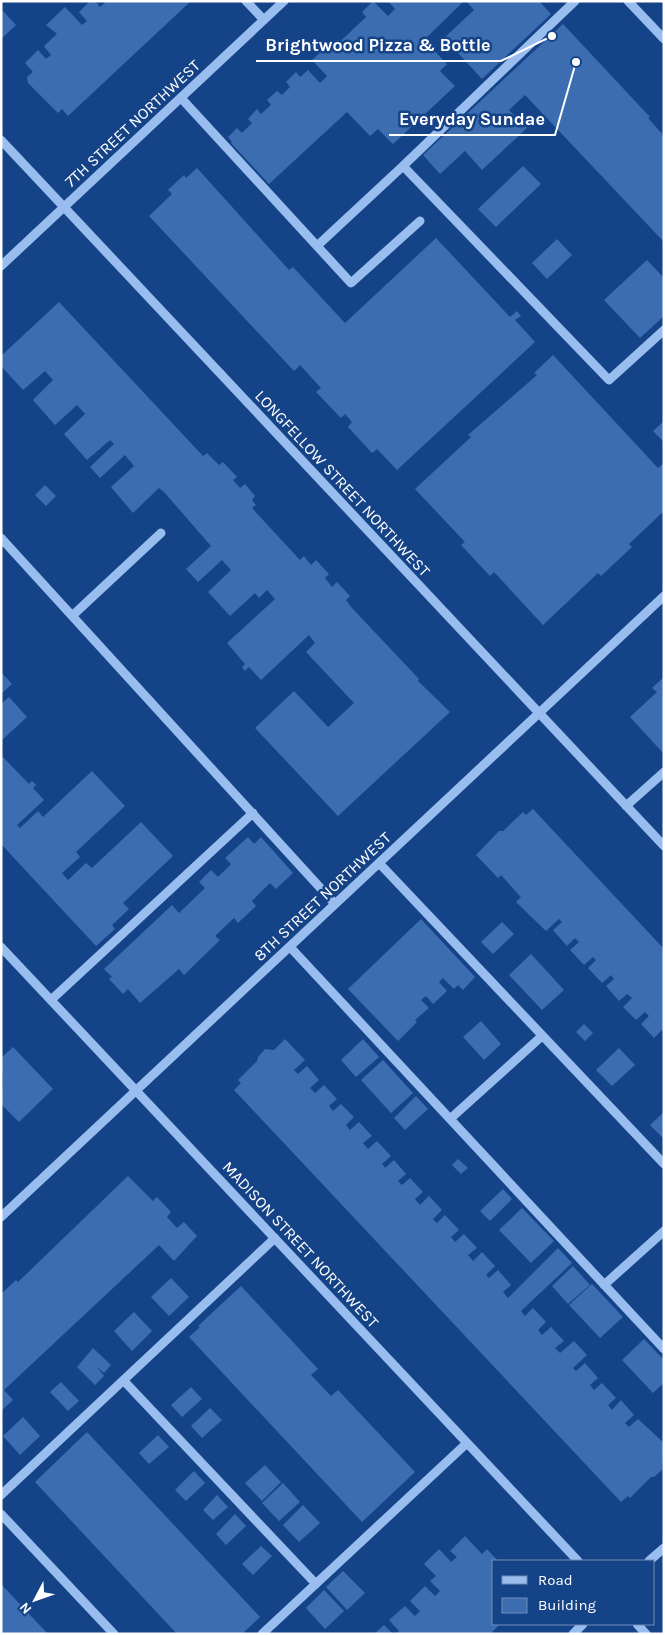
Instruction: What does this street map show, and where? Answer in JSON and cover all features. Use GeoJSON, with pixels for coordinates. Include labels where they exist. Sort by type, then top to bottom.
{"type":"FeatureCollection","features":[{"type":"Feature","properties":{"kind":"street"},"geometry":{"type":"LineString","coordinates":[[246,1],[264,20]]}},
{"type":"Feature","properties":{"kind":"street","name":"7TH STREET NORTHWEST"},"geometry":{"type":"LineString","coordinates":[[1,266],[284,1]]}},
{"type":"Feature","properties":{"kind":"street"},"geometry":{"type":"LineString","coordinates":[[318,246],[575,1]]}},
{"type":"Feature","properties":{"kind":"street"},"geometry":{"type":"LineString","coordinates":[[628,1],[664,39]]}},
{"type":"Feature","properties":{"kind":"street"},"geometry":{"type":"LineString","coordinates":[[181,98],[351,283],[420,221]]}},
{"type":"Feature","properties":{"kind":"street","name":"LONGFELLOW STREET NORTHWEST"},"geometry":{"type":"LineString","coordinates":[[1,140],[664,846]]}},
{"type":"Feature","properties":{"kind":"street"},"geometry":{"type":"LineString","coordinates":[[403,166],[609,380],[664,330]]}},
{"type":"Feature","properties":{"kind":"street"},"geometry":{"type":"LineString","coordinates":[[72,616],[161,533]]}},
{"type":"Feature","properties":{"kind":"street"},"geometry":{"type":"LineString","coordinates":[[1,538],[335,904]]}},
{"type":"Feature","properties":{"kind":"street","name":"8TH STREET NORTHWEST"},"geometry":{"type":"LineString","coordinates":[[1,1217],[664,596]]}},
{"type":"Feature","properties":{"kind":"street"},"geometry":{"type":"LineString","coordinates":[[626,806],[664,772]]}},
{"type":"Feature","properties":{"kind":"street"},"geometry":{"type":"LineString","coordinates":[[51,1000],[253,813]]}},
{"type":"Feature","properties":{"kind":"street"},"geometry":{"type":"LineString","coordinates":[[379,863],[664,1164]]}},
{"type":"Feature","properties":{"kind":"street","name":"MADISON STREET NORTHWEST"},"geometry":{"type":"LineString","coordinates":[[1,947],[577,1560]]}},
{"type":"Feature","properties":{"kind":"street"},"geometry":{"type":"LineString","coordinates":[[290,947],[664,1349]]}},
{"type":"Feature","properties":{"kind":"street"},"geometry":{"type":"LineString","coordinates":[[450,1120],[542,1036]]}},
{"type":"Feature","properties":{"kind":"street"},"geometry":{"type":"LineString","coordinates":[[604,1285],[664,1231]]}},
{"type":"Feature","properties":{"kind":"street"},"geometry":{"type":"LineString","coordinates":[[1,1496],[275,1238]]}},
{"type":"Feature","properties":{"kind":"street"},"geometry":{"type":"LineString","coordinates":[[124,1381],[316,1584]]}},
{"type":"Feature","properties":{"kind":"street"},"geometry":{"type":"LineString","coordinates":[[262,1634],[467,1443]]}},
{"type":"Feature","properties":{"kind":"street"},"geometry":{"type":"LineString","coordinates":[[1,1514],[114,1634]]}},
{"type":"Feature","properties":{"kind":"street"},"geometry":{"type":"LineString","coordinates":[[650,1560],[664,1548]]}},
{"type":"Feature","properties":{"kind":"street"},"geometry":{"type":"LineString","coordinates":[[573,1634],[582,1625]]}},
{"type":"Feature","properties":{"kind":"building"},"geometry":{"type":"Polygon","coordinates":[[[90,1],[95,1],[100,7],[105,3],[103,1],[191,1],[68,116],[62,109],[58,113],[28,83],[27,77],[33,72],[25,63],[38,50],[46,59],[51,55],[44,46],[57,34],[46,25],[65,7],[82,25],[87,21],[79,12],[90,1]]]}},
{"type":"Feature","properties":{"kind":"building"},"geometry":{"type":"Polygon","coordinates":[[[373,1],[388,16],[395,9],[388,1],[464,1],[424,40],[447,64],[440,71],[455,86],[393,144],[378,129],[370,136],[347,112],[269,184],[231,143],[228,137],[237,128],[242,133],[252,123],[248,119],[257,109],[261,114],[271,105],[267,100],[277,91],[282,95],[290,87],[286,82],[296,72],[300,77],[308,70],[320,83],[327,76],[312,60],[324,49],[328,53],[366,17],[362,12],[373,1]]]}},
{"type":"Feature","properties":{"kind":"building"},"geometry":{"type":"Polygon","coordinates":[[[466,1],[539,1],[551,14],[482,79],[444,38],[474,10],[466,1]]]}},
{"type":"Feature","properties":{"kind":"building"},"geometry":{"type":"Polygon","coordinates":[[[1,9],[16,25],[1,39],[1,9]]]}},
{"type":"Feature","properties":{"kind":"building"},"geometry":{"type":"Polygon","coordinates":[[[563,24],[650,117],[648,118],[664,136],[664,242],[525,95],[509,110],[527,128],[482,170],[465,151],[440,174],[423,155],[563,24]]]}},
{"type":"Feature","properties":{"kind":"building"},"geometry":{"type":"Polygon","coordinates":[[[523,166],[541,184],[496,227],[478,209],[523,166]]]}},
{"type":"Feature","properties":{"kind":"building"},"geometry":{"type":"Polygon","coordinates":[[[197,168],[289,270],[293,267],[345,323],[436,238],[510,317],[517,311],[521,316],[515,320],[535,342],[397,470],[377,449],[372,453],[348,427],[352,422],[345,414],[341,418],[316,392],[321,388],[300,365],[294,371],[149,216],[172,194],[168,190],[184,175],[186,178],[197,168]]]}},
{"type":"Feature","properties":{"kind":"building"},"geometry":{"type":"Polygon","coordinates":[[[557,239],[572,255],[547,279],[532,263],[557,239]]]}},
{"type":"Feature","properties":{"kind":"building"},"geometry":{"type":"Polygon","coordinates":[[[647,260],[664,278],[664,316],[640,338],[604,300],[647,260]]]}},
{"type":"Feature","properties":{"kind":"building"},"geometry":{"type":"Polygon","coordinates":[[[59,302],[203,456],[207,453],[219,465],[223,462],[237,477],[233,480],[240,488],[245,484],[255,496],[252,500],[256,505],[252,508],[300,560],[304,556],[311,565],[316,560],[329,574],[325,578],[332,587],[337,582],[350,596],[346,600],[352,608],[419,679],[418,681],[450,712],[338,816],[255,728],[294,691],[328,727],[354,703],[306,652],[315,643],[309,635],[261,680],[249,667],[245,671],[242,667],[245,664],[227,643],[275,599],[267,590],[259,598],[255,593],[230,616],[208,592],[231,570],[222,560],[198,582],[186,569],[211,546],[164,492],[159,488],[133,513],[111,487],[134,466],[125,455],[100,478],[90,467],[114,444],[110,440],[87,460],[64,434],[85,414],[77,405],[55,425],[33,400],[53,380],[45,371],[23,390],[1,366],[1,356],[59,302]]]}},
{"type":"Feature","properties":{"kind":"building"},"geometry":{"type":"Polygon","coordinates":[[[553,355],[658,468],[664,463],[664,511],[629,544],[632,547],[601,576],[598,573],[543,625],[494,572],[490,576],[461,545],[465,542],[415,489],[471,437],[468,435],[537,375],[534,373],[553,355]]]}},
{"type":"Feature","properties":{"kind":"building"},"geometry":{"type":"Polygon","coordinates":[[[664,421],[664,442],[653,431],[664,421]]]}},
{"type":"Feature","properties":{"kind":"building"},"geometry":{"type":"Polygon","coordinates":[[[45,485],[56,496],[46,506],[35,495],[45,485]]]}},
{"type":"Feature","properties":{"kind":"building"},"geometry":{"type":"Polygon","coordinates":[[[1,672],[12,684],[1,694],[1,672]]]}},
{"type":"Feature","properties":{"kind":"building"},"geometry":{"type":"Polygon","coordinates":[[[664,677],[664,754],[630,717],[657,692],[652,688],[664,677]]]}},
{"type":"Feature","properties":{"kind":"building"},"geometry":{"type":"Polygon","coordinates":[[[9,697],[27,717],[1,741],[1,704],[9,697]]]}},
{"type":"Feature","properties":{"kind":"building"},"geometry":{"type":"Polygon","coordinates":[[[1,755],[29,784],[32,781],[36,785],[33,788],[44,800],[17,825],[20,828],[38,811],[43,817],[92,771],[125,806],[76,852],[80,857],[62,873],[68,880],[86,863],[92,868],[141,822],[173,856],[123,903],[129,909],[112,925],[115,929],[96,946],[1,844],[1,755]]]}},
{"type":"Feature","properties":{"kind":"building"},"geometry":{"type":"Polygon","coordinates":[[[533,809],[664,949],[664,1032],[662,1030],[654,1038],[641,1024],[649,1016],[645,1012],[636,1020],[623,1007],[632,998],[627,994],[619,1001],[606,986],[614,979],[611,975],[602,983],[588,968],[596,960],[593,957],[584,965],[570,950],[579,942],[575,938],[567,946],[553,930],[562,922],[559,919],[546,931],[516,902],[521,897],[501,875],[498,878],[476,855],[499,831],[503,831],[523,812],[526,815],[533,809]]]}},
{"type":"Feature","properties":{"kind":"building"},"geometry":{"type":"Polygon","coordinates":[[[248,837],[254,844],[261,837],[293,873],[276,889],[270,883],[252,901],[256,906],[238,923],[234,918],[215,936],[220,940],[184,975],[179,969],[140,1003],[128,989],[123,994],[109,979],[112,977],[104,969],[172,905],[179,913],[205,888],[199,882],[211,870],[218,877],[231,864],[225,858],[248,837]]]}},
{"type":"Feature","properties":{"kind":"building"},"geometry":{"type":"Polygon","coordinates":[[[421,919],[475,977],[463,990],[458,985],[454,989],[443,978],[439,982],[447,991],[433,1004],[426,996],[421,1000],[429,1008],[415,1020],[417,1022],[398,1041],[348,989],[421,919]]]}},
{"type":"Feature","properties":{"kind":"building"},"geometry":{"type":"Polygon","coordinates":[[[502,922],[514,934],[493,954],[481,942],[502,922]]]}},
{"type":"Feature","properties":{"kind":"building"},"geometry":{"type":"Polygon","coordinates":[[[531,954],[564,990],[542,1010],[509,975],[531,954]]]}},
{"type":"Feature","properties":{"kind":"building"},"geometry":{"type":"Polygon","coordinates":[[[481,1021],[501,1044],[484,1060],[463,1037],[481,1021]]]}},
{"type":"Feature","properties":{"kind":"building"},"geometry":{"type":"Polygon","coordinates":[[[584,1024],[593,1033],[585,1041],[576,1032],[584,1024]]]}},
{"type":"Feature","properties":{"kind":"building"},"geometry":{"type":"Polygon","coordinates":[[[285,1039],[305,1060],[294,1070],[298,1074],[307,1066],[319,1080],[310,1088],[315,1093],[324,1085],[337,1099],[329,1106],[333,1111],[341,1104],[354,1117],[346,1125],[350,1130],[359,1122],[372,1136],[363,1143],[368,1149],[377,1141],[391,1156],[382,1164],[385,1168],[394,1160],[406,1174],[398,1181],[402,1185],[410,1178],[423,1192],[415,1199],[420,1205],[429,1196],[442,1210],[433,1219],[437,1223],[445,1215],[459,1230],[451,1237],[455,1242],[464,1234],[477,1248],[468,1255],[473,1261],[482,1252],[495,1266],[486,1275],[489,1278],[498,1270],[511,1285],[503,1292],[508,1298],[558,1248],[572,1263],[521,1311],[525,1316],[533,1308],[546,1322],[538,1330],[542,1335],[551,1327],[564,1341],[555,1348],[560,1353],[574,1341],[587,1355],[573,1368],[576,1371],[585,1363],[598,1378],[590,1385],[594,1390],[602,1383],[616,1398],[608,1405],[612,1410],[621,1400],[634,1415],[625,1423],[629,1427],[638,1419],[664,1443],[662,1470],[654,1477],[651,1477],[630,1498],[628,1496],[621,1502],[234,1090],[241,1083],[238,1080],[257,1061],[265,1049],[274,1050],[285,1039]]]}},
{"type":"Feature","properties":{"kind":"building"},"geometry":{"type":"Polygon","coordinates":[[[363,1039],[379,1057],[356,1077],[341,1060],[363,1039]]]}},
{"type":"Feature","properties":{"kind":"building"},"geometry":{"type":"Polygon","coordinates":[[[13,1047],[53,1089],[19,1122],[1,1104],[3,1082],[1,1058],[13,1047]]]}},
{"type":"Feature","properties":{"kind":"building"},"geometry":{"type":"Polygon","coordinates":[[[619,1048],[635,1065],[612,1086],[596,1070],[619,1048]]]}},
{"type":"Feature","properties":{"kind":"building"},"geometry":{"type":"Polygon","coordinates":[[[383,1060],[413,1093],[391,1113],[361,1080],[383,1060]]]}},
{"type":"Feature","properties":{"kind":"building"},"geometry":{"type":"Polygon","coordinates":[[[416,1096],[428,1109],[405,1130],[394,1118],[416,1096]]]}},
{"type":"Feature","properties":{"kind":"building"},"geometry":{"type":"Polygon","coordinates":[[[664,1112],[664,1139],[650,1125],[664,1112]]]}},
{"type":"Feature","properties":{"kind":"building"},"geometry":{"type":"Polygon","coordinates":[[[458,1159],[468,1168],[461,1174],[452,1165],[458,1159]]]}},
{"type":"Feature","properties":{"kind":"building"},"geometry":{"type":"Polygon","coordinates":[[[128,1176],[153,1201],[157,1197],[171,1212],[167,1217],[177,1228],[184,1222],[197,1236],[174,1261],[159,1245],[4,1390],[13,1400],[1,1411],[1,1294],[16,1280],[18,1282],[128,1176]]]}},
{"type":"Feature","properties":{"kind":"building"},"geometry":{"type":"Polygon","coordinates":[[[503,1189],[512,1199],[490,1221],[480,1211],[503,1189]]]}},
{"type":"Feature","properties":{"kind":"building"},"geometry":{"type":"Polygon","coordinates":[[[522,1208],[554,1241],[531,1263],[499,1230],[522,1208]]]}},
{"type":"Feature","properties":{"kind":"building"},"geometry":{"type":"Polygon","coordinates":[[[573,1266],[590,1285],[568,1304],[552,1286],[573,1266]]]}},
{"type":"Feature","properties":{"kind":"building"},"geometry":{"type":"Polygon","coordinates":[[[171,1278],[189,1297],[169,1316],[151,1297],[171,1278]]]}},
{"type":"Feature","properties":{"kind":"building"},"geometry":{"type":"Polygon","coordinates":[[[592,1284],[623,1317],[600,1338],[569,1305],[592,1284]]]}},
{"type":"Feature","properties":{"kind":"building"},"geometry":{"type":"Polygon","coordinates":[[[241,1286],[318,1369],[311,1375],[331,1396],[338,1390],[415,1472],[362,1522],[189,1337],[200,1327],[198,1326],[241,1286]]]}},
{"type":"Feature","properties":{"kind":"building"},"geometry":{"type":"Polygon","coordinates":[[[134,1312],[152,1331],[132,1351],[114,1331],[134,1312]]]}},
{"type":"Feature","properties":{"kind":"building"},"geometry":{"type":"Polygon","coordinates":[[[644,1339],[664,1360],[664,1383],[653,1393],[622,1360],[644,1339]]]}},
{"type":"Feature","properties":{"kind":"building"},"geometry":{"type":"Polygon","coordinates":[[[93,1348],[111,1365],[104,1373],[97,1367],[104,1376],[95,1385],[77,1367],[93,1348]]]}},
{"type":"Feature","properties":{"kind":"building"},"geometry":{"type":"Polygon","coordinates":[[[61,1382],[79,1401],[68,1411],[50,1392],[61,1382]]]}},
{"type":"Feature","properties":{"kind":"building"},"geometry":{"type":"Polygon","coordinates":[[[191,1387],[202,1399],[182,1417],[171,1405],[191,1387]]]}},
{"type":"Feature","properties":{"kind":"building"},"geometry":{"type":"Polygon","coordinates":[[[210,1408],[222,1420],[202,1438],[191,1426],[210,1408]]]}},
{"type":"Feature","properties":{"kind":"building"},"geometry":{"type":"Polygon","coordinates":[[[23,1417],[40,1436],[20,1455],[3,1436],[23,1417]]]}},
{"type":"Feature","properties":{"kind":"building"},"geometry":{"type":"Polygon","coordinates":[[[87,1432],[260,1617],[242,1634],[177,1634],[35,1482],[87,1432]]]}},
{"type":"Feature","properties":{"kind":"building"},"geometry":{"type":"Polygon","coordinates":[[[158,1435],[169,1447],[149,1464],[139,1453],[158,1435]]]}},
{"type":"Feature","properties":{"kind":"building"},"geometry":{"type":"Polygon","coordinates":[[[265,1465],[281,1482],[262,1501],[245,1483],[265,1465]]]}},
{"type":"Feature","properties":{"kind":"building"},"geometry":{"type":"Polygon","coordinates":[[[194,1471],[205,1483],[186,1501],[175,1490],[194,1471]]]}},
{"type":"Feature","properties":{"kind":"building"},"geometry":{"type":"Polygon","coordinates":[[[283,1483],[300,1502],[279,1521],[262,1503],[283,1483]]]}},
{"type":"Feature","properties":{"kind":"building"},"geometry":{"type":"Polygon","coordinates":[[[217,1495],[228,1507],[213,1520],[203,1510],[217,1495]]]}},
{"type":"Feature","properties":{"kind":"building"},"geometry":{"type":"Polygon","coordinates":[[[303,1505],[320,1523],[299,1542],[283,1525],[303,1505]]]}},
{"type":"Feature","properties":{"kind":"building"},"geometry":{"type":"Polygon","coordinates":[[[235,1514],[246,1526],[226,1545],[216,1534],[235,1514]]]}},
{"type":"Feature","properties":{"kind":"building"},"geometry":{"type":"Polygon","coordinates":[[[465,1536],[482,1554],[487,1549],[497,1560],[492,1560],[492,1625],[499,1625],[490,1634],[396,1634],[399,1631],[389,1620],[405,1606],[415,1616],[420,1611],[410,1601],[425,1586],[435,1596],[440,1591],[430,1581],[436,1576],[424,1564],[439,1549],[451,1562],[457,1557],[450,1551],[465,1536]]]}},
{"type":"Feature","properties":{"kind":"building"},"geometry":{"type":"Polygon","coordinates":[[[261,1546],[272,1556],[253,1575],[242,1564],[261,1546]]]}},
{"type":"Feature","properties":{"kind":"building"},"geometry":{"type":"Polygon","coordinates":[[[343,1571],[365,1593],[347,1610],[326,1587],[343,1571]]]}},
{"type":"Feature","properties":{"kind":"building"},"geometry":{"type":"Polygon","coordinates":[[[1,1584],[15,1599],[48,1634],[1,1634],[1,1584]]]}},
{"type":"Feature","properties":{"kind":"building"},"geometry":{"type":"Polygon","coordinates":[[[324,1590],[344,1611],[325,1629],[306,1608],[324,1590]]]}},
{"type":"Feature","properties":{"kind":"building"},"geometry":{"type":"Polygon","coordinates":[[[384,1625],[393,1634],[374,1634],[384,1625]]]}},
{"type":"Feature","properties":{"kind":"place","name":"Brightwood Pizza & Bottle"},"geometry":{"type":"Point","coordinates":[552,36]}},
{"type":"Feature","properties":{"kind":"place","name":"Everyday Sundae"},"geometry":{"type":"Point","coordinates":[576,62]}}]}
